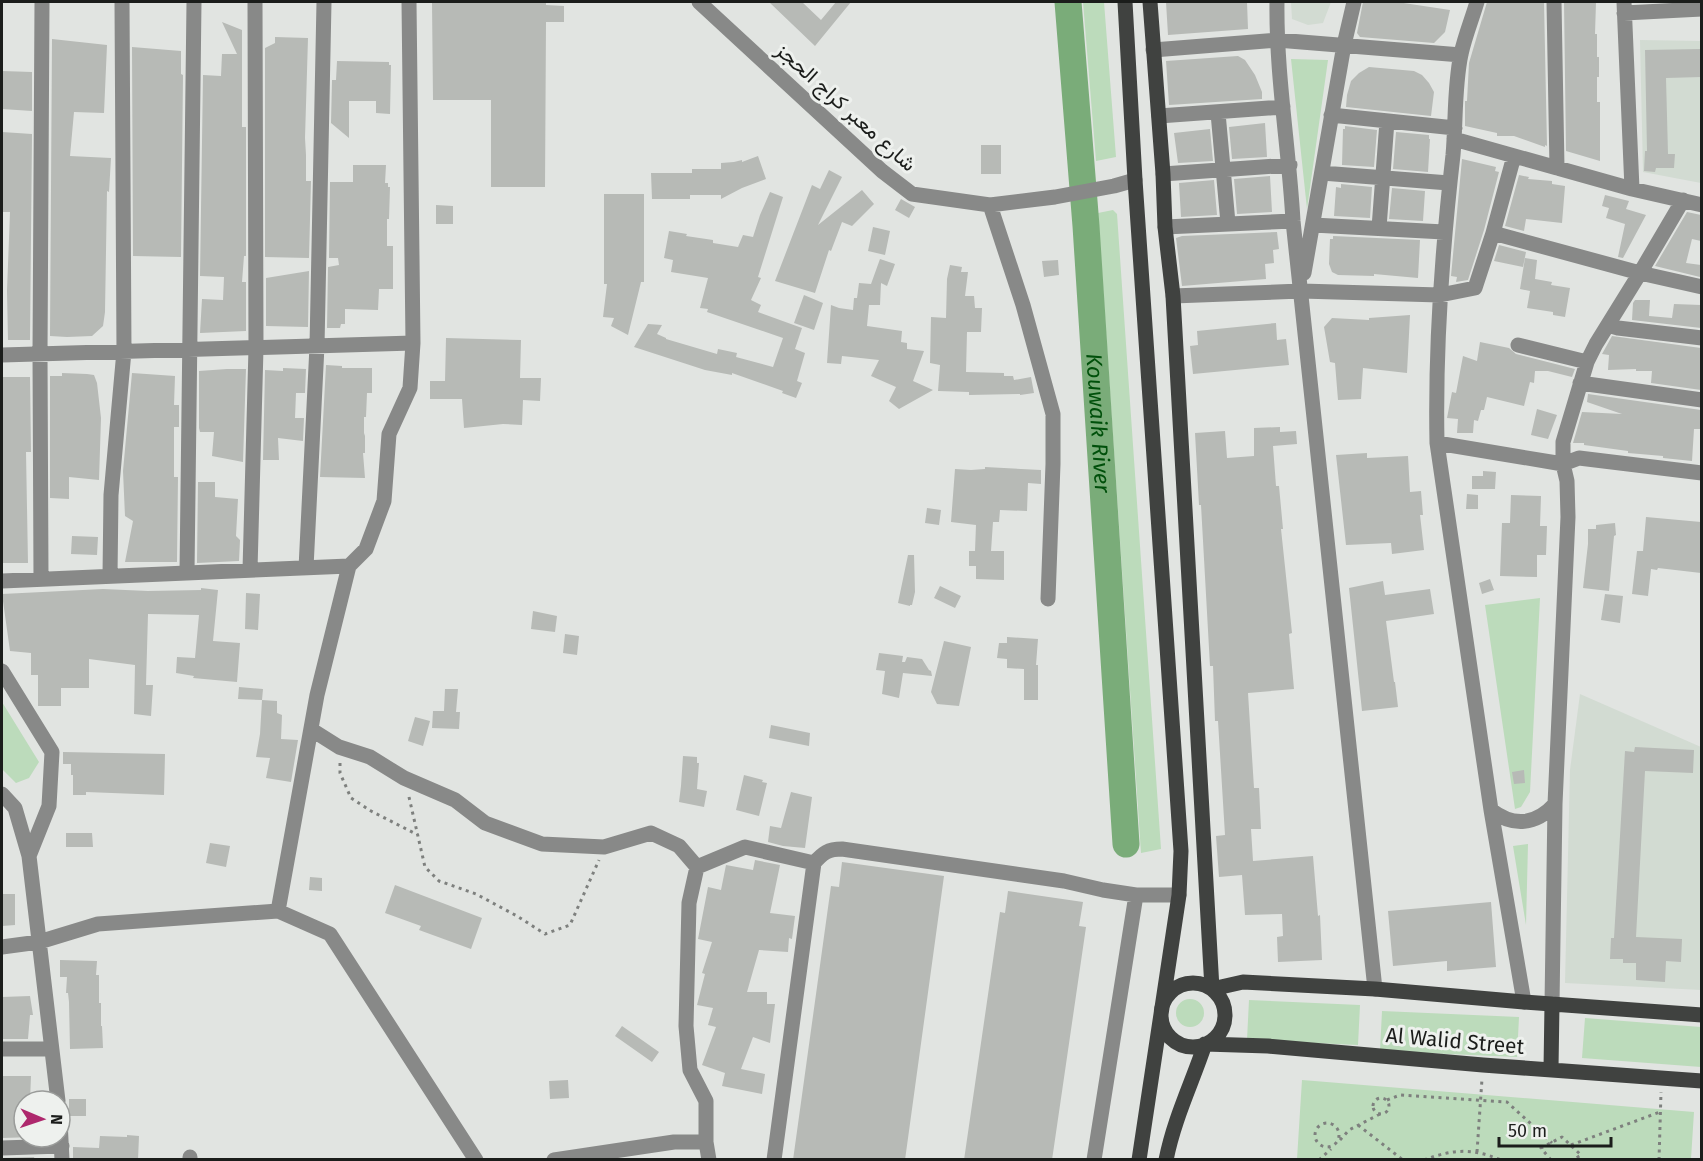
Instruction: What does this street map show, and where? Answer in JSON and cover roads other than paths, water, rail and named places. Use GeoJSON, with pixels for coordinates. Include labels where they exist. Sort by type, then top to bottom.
{"type":"FeatureCollection","features":[{"type":"Feature","properties":{"kind":"main road"},"geometry":{"type":"LineString","coordinates":[[1125,2],[1134,180],[1181,851],[1179,895],[1139,1160]]}},
{"type":"Feature","properties":{"kind":"main road"},"geometry":{"type":"LineString","coordinates":[[1150,2],[1165,226],[1173,296],[1212,989]]}},
{"type":"Feature","properties":{"kind":"main road"},"geometry":{"type":"LineString","coordinates":[[1212,989],[1243,982],[1375,989],[1701,1015]]}},
{"type":"Feature","properties":{"kind":"main road"},"geometry":{"type":"LineString","coordinates":[[1194,983],[1212,989],[1219,996],[1225,1014],[1220,1032],[1214,1039],[1196,1047],[1187,1046],[1171,1038],[1162,1022],[1164,1003],[1168,995],[1184,984],[1194,983]]}},
{"type":"Feature","properties":{"kind":"main road"},"geometry":{"type":"LineString","coordinates":[[1551,1069],[1552,1004]]}},
{"type":"Feature","properties":{"kind":"main road"},"geometry":{"type":"LineString","coordinates":[[1166,1160],[1179,1111],[1205,1044]]}},
{"type":"Feature","properties":{"kind":"main road","name":"Al Walid Street"},"geometry":{"type":"LineString","coordinates":[[1205,1044],[1268,1046],[1701,1081]]}},
{"type":"Feature","properties":{"kind":"street"},"geometry":{"type":"LineString","coordinates":[[41,579],[42,2]]}},
{"type":"Feature","properties":{"kind":"street"},"geometry":{"type":"LineString","coordinates":[[110,576],[111,495],[124,351],[122,2]]}},
{"type":"Feature","properties":{"kind":"street"},"geometry":{"type":"LineString","coordinates":[[187,573],[194,2]]}},
{"type":"Feature","properties":{"kind":"street"},"geometry":{"type":"LineString","coordinates":[[250,570],[256,348],[255,2]]}},
{"type":"Feature","properties":{"kind":"street"},"geometry":{"type":"LineString","coordinates":[[306,568],[317,346],[324,2]]}},
{"type":"Feature","properties":{"kind":"street"},"geometry":{"type":"LineString","coordinates":[[278,911],[317,695],[349,566],[366,549],[384,501],[389,434],[410,388],[413,343],[409,2]]}},
{"type":"Feature","properties":{"kind":"street","name":"شارع معبر كراج الحجز"},"geometry":{"type":"LineString","coordinates":[[699,2],[882,171],[912,194],[990,205],[1054,197],[1134,180]]}},
{"type":"Feature","properties":{"kind":"street"},"geometry":{"type":"LineString","coordinates":[[1277,2],[1277,40],[1290,165],[1293,221],[1375,989]]}},
{"type":"Feature","properties":{"kind":"street"},"geometry":{"type":"LineString","coordinates":[[1301,291],[1344,45],[1354,2]]}},
{"type":"Feature","properties":{"kind":"street"},"geometry":{"type":"LineString","coordinates":[[1477,2],[1461,55],[1444,232],[1436,387],[1437,443],[1491,810],[1524,1002]]}},
{"type":"Feature","properties":{"kind":"street"},"geometry":{"type":"LineString","coordinates":[[1554,2],[1557,168]]}},
{"type":"Feature","properties":{"kind":"street"},"geometry":{"type":"LineString","coordinates":[[1632,189],[1624,7],[1701,9]]}},
{"type":"Feature","properties":{"kind":"street"},"geometry":{"type":"LineString","coordinates":[[1153,50],[1277,40],[1461,55]]}},
{"type":"Feature","properties":{"kind":"street"},"geometry":{"type":"LineString","coordinates":[[1159,116],[1283,107]]}},
{"type":"Feature","properties":{"kind":"street"},"geometry":{"type":"LineString","coordinates":[[1218,113],[1228,223]]}},
{"type":"Feature","properties":{"kind":"street"},"geometry":{"type":"LineString","coordinates":[[1331,116],[1387,121],[1454,134],[1514,156],[1632,189],[1701,205]]}},
{"type":"Feature","properties":{"kind":"street"},"geometry":{"type":"LineString","coordinates":[[1379,228],[1387,121]]}},
{"type":"Feature","properties":{"kind":"street"},"geometry":{"type":"LineString","coordinates":[[1173,296],[1301,291],[1440,295],[1475,288],[1514,156]]}},
{"type":"Feature","properties":{"kind":"street"},"geometry":{"type":"LineString","coordinates":[[1163,174],[1290,165]]}},
{"type":"Feature","properties":{"kind":"street"},"geometry":{"type":"LineString","coordinates":[[1322,173],[1449,183]]}},
{"type":"Feature","properties":{"kind":"street"},"geometry":{"type":"LineString","coordinates":[[1552,1004],[1555,804],[1568,517],[1563,442],[1587,362],[1683,200]]}},
{"type":"Feature","properties":{"kind":"street"},"geometry":{"type":"LineString","coordinates":[[990,205],[1023,305],[1053,414],[1048,599]]}},
{"type":"Feature","properties":{"kind":"street"},"geometry":{"type":"LineString","coordinates":[[1165,226],[1293,221]]}},
{"type":"Feature","properties":{"kind":"street"},"geometry":{"type":"LineString","coordinates":[[1312,225],[1444,232]]}},
{"type":"Feature","properties":{"kind":"street"},"geometry":{"type":"LineString","coordinates":[[1492,233],[1701,287]]}},
{"type":"Feature","properties":{"kind":"street"},"geometry":{"type":"LineString","coordinates":[[1608,325],[1701,338]]}},
{"type":"Feature","properties":{"kind":"street"},"geometry":{"type":"LineString","coordinates":[[2,355],[413,343]]}},
{"type":"Feature","properties":{"kind":"street"},"geometry":{"type":"LineString","coordinates":[[1518,345],[1587,362]]}},
{"type":"Feature","properties":{"kind":"street"},"geometry":{"type":"LineString","coordinates":[[1580,383],[1701,400]]}},
{"type":"Feature","properties":{"kind":"street"},"geometry":{"type":"LineString","coordinates":[[1437,443],[1563,464],[1579,458],[1701,473]]}},
{"type":"Feature","properties":{"kind":"street"},"geometry":{"type":"LineString","coordinates":[[2,581],[349,566]]}},
{"type":"Feature","properties":{"kind":"street"},"geometry":{"type":"LineString","coordinates":[[2,671],[52,752],[49,806],[28,856]]}},
{"type":"Feature","properties":{"kind":"street"},"geometry":{"type":"LineString","coordinates":[[312,730],[339,747],[370,757],[404,778],[455,800],[485,823],[542,844],[604,847],[651,833],[679,846],[697,867]]}},
{"type":"Feature","properties":{"kind":"street"},"geometry":{"type":"LineString","coordinates":[[2,794],[15,808],[28,856],[57,1089]]}},
{"type":"Feature","properties":{"kind":"street"},"geometry":{"type":"LineString","coordinates":[[1491,810],[1507,820],[1524,822],[1542,816],[1555,804]]}},
{"type":"Feature","properties":{"kind":"street"},"geometry":{"type":"LineString","coordinates":[[697,867],[745,847],[814,863]]}},
{"type":"Feature","properties":{"kind":"street"},"geometry":{"type":"LineString","coordinates":[[774,1160],[814,863],[822,853],[831,849],[842,849],[1064,881],[1136,895],[1179,895]]}},
{"type":"Feature","properties":{"kind":"street"},"geometry":{"type":"LineString","coordinates":[[697,867],[689,903],[686,1026],[690,1070],[706,1101],[706,1142],[709,1160]]}},
{"type":"Feature","properties":{"kind":"street"},"geometry":{"type":"LineString","coordinates":[[1094,1160],[1136,895]]}},
{"type":"Feature","properties":{"kind":"street"},"geometry":{"type":"LineString","coordinates":[[2,946],[39,942],[99,924],[278,911],[330,934],[476,1160]]}},
{"type":"Feature","properties":{"kind":"street"},"geometry":{"type":"LineString","coordinates":[[2,1049],[52,1049]]}},
{"type":"Feature","properties":{"kind":"street"},"geometry":{"type":"LineString","coordinates":[[554,1160],[674,1142],[706,1142]]}},
{"type":"Feature","properties":{"kind":"street"},"geometry":{"type":"LineString","coordinates":[[2,1148],[62,1153]]}},
{"type":"Feature","properties":{"kind":"waterway","name":"Kouwaik River"},"geometry":{"type":"LineString","coordinates":[[1068,2],[1086,226],[1126,844]]}}]}
